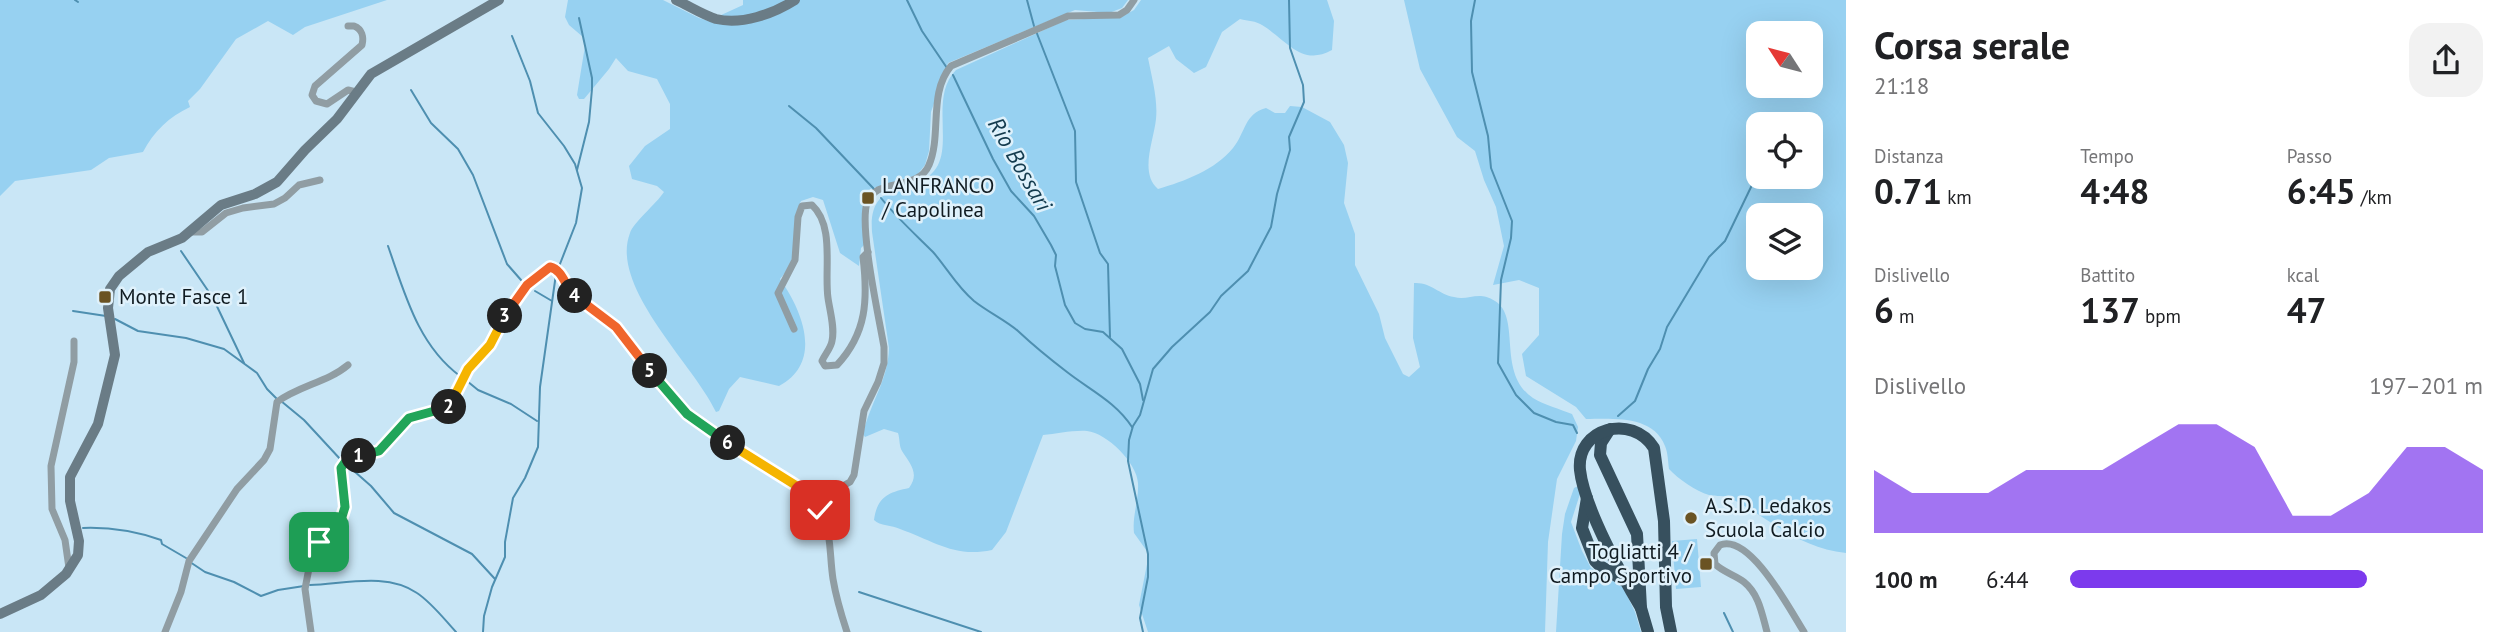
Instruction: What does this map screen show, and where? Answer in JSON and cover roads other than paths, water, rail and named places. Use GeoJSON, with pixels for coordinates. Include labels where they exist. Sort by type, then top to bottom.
{"type":"FeatureCollection","features":[{"type":"Feature","properties":{"kind":"highway"},"geometry":{"type":"LineString","coordinates":[[1642,608],[1625,581],[1587,498],[1580,469],[1583,451],[1593,437],[1619,427],[1638,432],[1648,439],[1654,448],[1664,521],[1666,607],[1671,632]]}},
{"type":"Feature","properties":{"kind":"highway"},"geometry":{"type":"LineString","coordinates":[[1610,429],[1601,443],[1600,455],[1637,534],[1642,608],[1648,632]]}},
{"type":"Feature","properties":{"kind":"highway"},"geometry":{"type":"LineString","coordinates":[[1587,498],[1582,528],[1595,561],[1625,581]]}},
{"type":"Feature","properties":{"kind":"main road"},"geometry":{"type":"LineString","coordinates":[[0,614],[41,595],[69,569],[78,555],[79,541],[70,501],[70,478],[97,424],[115,355],[108,308],[110,289],[118,276],[148,252],[182,239],[220,205],[255,194],[277,182],[304,150],[337,119],[371,74],[499,0]]}},
{"type":"Feature","properties":{"kind":"main road"},"geometry":{"type":"LineString","coordinates":[[676,0],[714,19],[731,21],[758,17],[794,0]]}},
{"type":"Feature","properties":{"kind":"street"},"geometry":{"type":"LineString","coordinates":[[800,488],[839,488],[850,482],[856,469],[864,411],[884,363],[884,347],[868,252],[868,201],[878,190],[919,177],[926,171],[931,158],[940,92],[951,66],[1068,16],[1119,15],[1130,7],[1134,0]]}},
{"type":"Feature","properties":{"kind":"street"},"geometry":{"type":"LineString","coordinates":[[348,26],[359,30],[363,38],[362,45],[319,82],[312,95],[316,101],[327,104],[348,90],[356,92]]}},
{"type":"Feature","properties":{"kind":"street"},"geometry":{"type":"LineString","coordinates":[[191,232],[202,233],[226,213],[274,204],[299,185],[320,180]]}},
{"type":"Feature","properties":{"kind":"street"},"geometry":{"type":"LineString","coordinates":[[794,329],[778,293],[795,260],[800,209],[812,205],[820,215],[829,261],[827,289],[833,335],[822,361],[825,366],[837,365],[859,334],[864,304],[863,257],[868,252]]}},
{"type":"Feature","properties":{"kind":"street"},"geometry":{"type":"LineString","coordinates":[[310,632],[304,589],[310,563],[319,542],[341,520],[345,507],[341,480],[344,463],[348,458],[379,451],[409,418],[449,407],[468,369],[490,345],[504,317],[527,285],[550,267],[559,272],[568,290],[616,327],[695,421],[800,488],[817,502],[825,516],[836,596],[846,632]]}},
{"type":"Feature","properties":{"kind":"street"},"geometry":{"type":"LineString","coordinates":[[69,569],[65,540],[52,509],[51,466],[74,362],[74,341]]}},
{"type":"Feature","properties":{"kind":"street"},"geometry":{"type":"LineString","coordinates":[[165,632],[181,592],[189,561],[237,489],[264,460],[270,449],[277,402],[337,374],[348,365]]}},
{"type":"Feature","properties":{"kind":"street"},"geometry":{"type":"LineString","coordinates":[[1767,632],[1758,599],[1752,590],[1716,564],[1714,553],[1720,545],[1729,543],[1737,546],[1760,566],[1804,632]]}},
{"type":"Feature","properties":{"kind":"waterway"},"geometry":{"type":"LineString","coordinates":[[907,0],[922,31],[947,68]]}},
{"type":"Feature","properties":{"kind":"waterway"},"geometry":{"type":"LineString","coordinates":[[1027,0],[1034,26]]}},
{"type":"Feature","properties":{"kind":"waterway"},"geometry":{"type":"LineString","coordinates":[[1143,632],[1140,618],[1148,577],[1148,554],[1128,461],[1129,440],[1140,415],[1153,369],[1248,271],[1271,227],[1290,150],[1289,137],[1304,102],[1303,85],[1290,48],[1289,0]]}},
{"type":"Feature","properties":{"kind":"waterway"},"geometry":{"type":"LineString","coordinates":[[1475,0],[1471,21],[1472,72],[1488,136],[1491,168],[1512,221],[1511,238],[1501,280],[1498,363],[1516,395],[1534,413],[1556,422],[1573,425],[1577,433]]}},
{"type":"Feature","properties":{"kind":"waterway"},"geometry":{"type":"LineString","coordinates":[[577,170],[589,122],[592,89],[579,18]]}},
{"type":"Feature","properties":{"kind":"waterway"},"geometry":{"type":"LineString","coordinates":[[1036,31],[1075,131],[1076,182],[1100,253],[1108,264],[1110,337]]}},
{"type":"Feature","properties":{"kind":"waterway"},"geometry":{"type":"LineString","coordinates":[[512,36],[530,81],[538,113],[575,164],[582,188],[576,223],[558,269]]}},
{"type":"Feature","properties":{"kind":"waterway","name":"Rio Bossari"},"geometry":{"type":"LineString","coordinates":[[953,75],[1011,191],[1034,216],[1056,255],[1055,266],[1065,305],[1075,323],[1085,329],[1103,332],[1122,349],[1140,384],[1143,400]]}},
{"type":"Feature","properties":{"kind":"waterway"},"geometry":{"type":"LineString","coordinates":[[411,90],[431,123],[458,149],[473,175],[507,264],[521,280]]}},
{"type":"Feature","properties":{"kind":"waterway"},"geometry":{"type":"LineString","coordinates":[[789,106],[816,128],[874,189]]}},
{"type":"Feature","properties":{"kind":"waterway"},"geometry":{"type":"LineString","coordinates":[[1618,416],[1635,401],[1648,369],[1660,349],[1667,327],[1709,257],[1725,241],[1750,189]]}},
{"type":"Feature","properties":{"kind":"waterway"},"geometry":{"type":"LineString","coordinates":[[881,198],[933,252],[968,296],[1013,327],[1110,403],[1132,427]]}},
{"type":"Feature","properties":{"kind":"waterway"},"geometry":{"type":"LineString","coordinates":[[388,246],[407,300],[423,334],[433,349],[460,376]]}},
{"type":"Feature","properties":{"kind":"waterway"},"geometry":{"type":"LineString","coordinates":[[181,251],[213,298],[244,363]]}},
{"type":"Feature","properties":{"kind":"waterway"},"geometry":{"type":"LineString","coordinates":[[483,632],[484,616],[492,587],[505,557],[513,498],[538,447],[540,387],[556,274]]}},
{"type":"Feature","properties":{"kind":"waterway"},"geometry":{"type":"LineString","coordinates":[[535,291],[552,301]]}},
{"type":"Feature","properties":{"kind":"waterway"},"geometry":{"type":"LineString","coordinates":[[73,311],[106,316]]}},
{"type":"Feature","properties":{"kind":"waterway"},"geometry":{"type":"LineString","coordinates":[[115,319],[138,331],[186,338],[224,349],[257,373],[276,398]]}},
{"type":"Feature","properties":{"kind":"waterway"},"geometry":{"type":"LineString","coordinates":[[467,381],[478,390],[511,404],[537,421]]}},
{"type":"Feature","properties":{"kind":"waterway"},"geometry":{"type":"LineString","coordinates":[[281,401],[304,420],[341,460]]}},
{"type":"Feature","properties":{"kind":"waterway"},"geometry":{"type":"LineString","coordinates":[[346,464],[371,486],[394,513],[472,554],[495,579]]}},
{"type":"Feature","properties":{"kind":"waterway"},"geometry":{"type":"LineString","coordinates":[[83,528],[113,529],[151,537],[161,540],[162,544],[186,558]]}},
{"type":"Feature","properties":{"kind":"waterway"},"geometry":{"type":"LineString","coordinates":[[190,562],[205,572],[234,582],[261,596],[304,586]]}},
{"type":"Feature","properties":{"kind":"waterway"},"geometry":{"type":"LineString","coordinates":[[310,585],[379,581],[405,587],[428,601],[456,632]]}},
{"type":"Feature","properties":{"kind":"waterway"},"geometry":{"type":"LineString","coordinates":[[859,592],[981,632]]}},
{"type":"Feature","properties":{"kind":"waterway"},"geometry":{"type":"LineString","coordinates":[[1724,613],[1733,632]]}},
{"type":"Feature","properties":{"kind":"place","name":"LANFRANCO / Capolinea"},"geometry":{"type":"Point","coordinates":[868,198]}},
{"type":"Feature","properties":{"kind":"place","name":"Monte Fasce 1"},"geometry":{"type":"Point","coordinates":[105,297]}},
{"type":"Feature","properties":{"kind":"place","name":"A.S.D. Ledakos Scuola Calcio"},"geometry":{"type":"Point","coordinates":[1691,518]}},
{"type":"Feature","properties":{"kind":"place","name":"Togliatti 4 / Campo Sportivo"},"geometry":{"type":"Point","coordinates":[1706,564]}}]}
